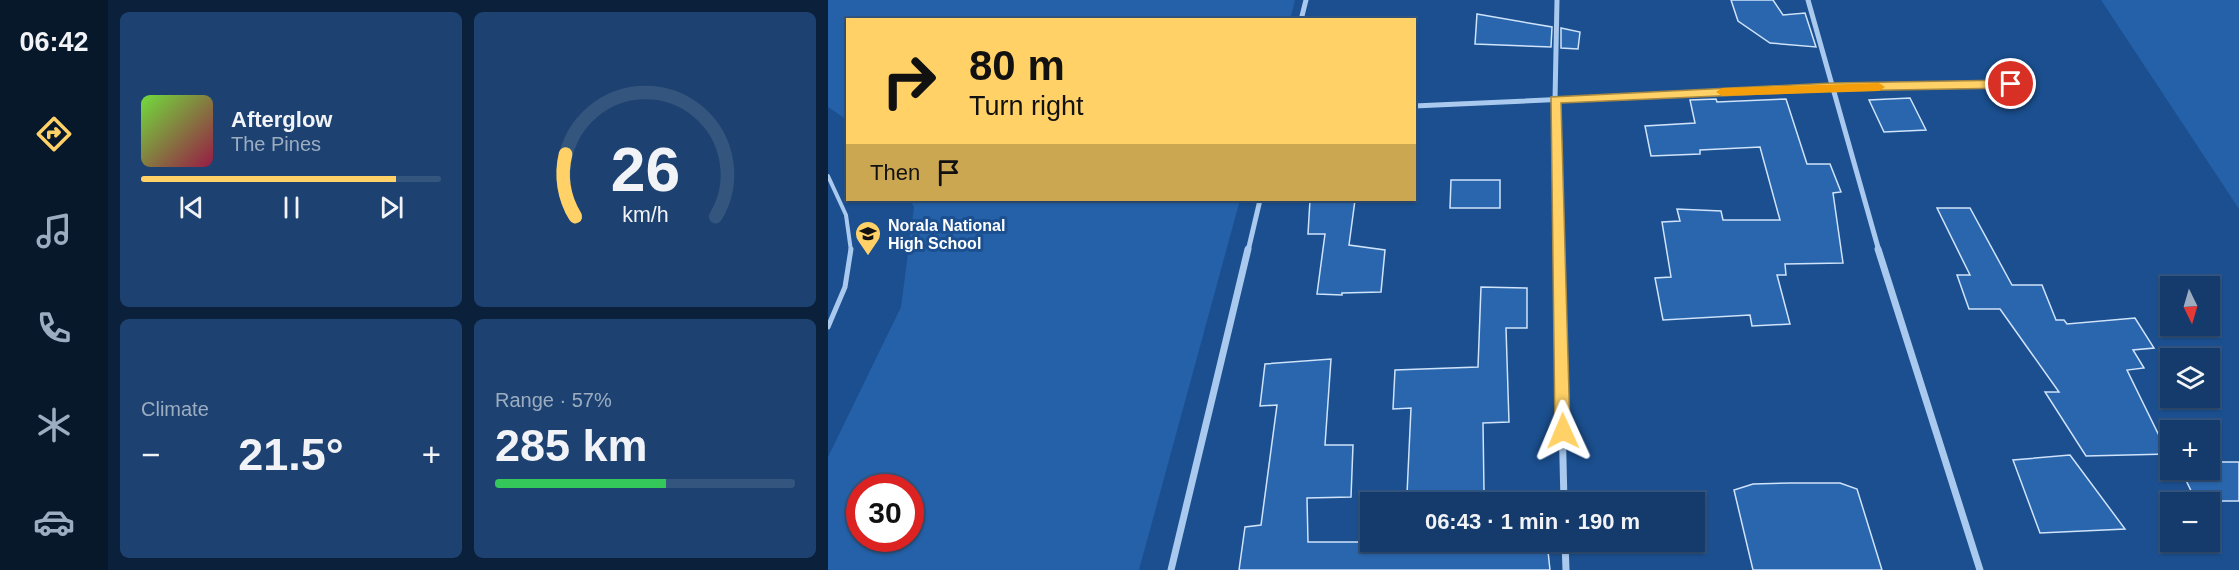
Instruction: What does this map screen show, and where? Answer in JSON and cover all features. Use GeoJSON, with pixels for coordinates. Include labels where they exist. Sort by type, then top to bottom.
{"type":"FeatureCollection","features":[{"type":"Feature","properties":{"kind":"street"},"geometry":{"type":"LineString","coordinates":[[1302,18],[1306,0]]}},
{"type":"Feature","properties":{"kind":"street"},"geometry":{"type":"LineString","coordinates":[[1557,0],[1555,100],[1564,492]]}},
{"type":"Feature","properties":{"kind":"street"},"geometry":{"type":"LineString","coordinates":[[1808,0],[1887,280],[1980,570]]}},
{"type":"Feature","properties":{"kind":"street"},"geometry":{"type":"LineString","coordinates":[[1416,106],[1832,87],[2011,84]]}},
{"type":"Feature","properties":{"kind":"street"},"geometry":{"type":"LineString","coordinates":[[1171,570],[1260,201]]}},
{"type":"Feature","properties":{"kind":"street"},"geometry":{"type":"LineString","coordinates":[[1565,552],[1566,570]]}},
{"type":"Feature","properties":{"kind":"lane"},"geometry":{"type":"LineString","coordinates":[[828,176],[843,201],[853,243],[845,292],[828,327]]}},
{"type":"Feature","properties":{"kind":"shaded area"},"geometry":{"type":"Polygon","coordinates":[[[828,0],[1295,0],[1290,18],[846,18],[846,119],[828,107],[828,0]]]}},
{"type":"Feature","properties":{"kind":"shaded area"},"geometry":{"type":"Polygon","coordinates":[[[2101,0],[2239,0],[2239,209],[2101,0]]]}},
{"type":"Feature","properties":{"kind":"shaded area"},"geometry":{"type":"Polygon","coordinates":[[[911,201],[1240,201],[1139,570],[828,570],[828,457],[901,307],[914,207],[911,201]]]}},
{"type":"Feature","properties":{"kind":"building"},"geometry":{"type":"Polygon","coordinates":[[[1731,0],[1773,0],[1783,15],[1805,13],[1816,47],[1770,43],[1738,21],[1731,0]]]}},
{"type":"Feature","properties":{"kind":"building"},"geometry":{"type":"Polygon","coordinates":[[[1477,14],[1552,27],[1551,47],[1475,44],[1477,14]]]}},
{"type":"Feature","properties":{"kind":"building"},"geometry":{"type":"Polygon","coordinates":[[[1561,28],[1580,32],[1578,49],[1561,48],[1561,28]]]}},
{"type":"Feature","properties":{"kind":"building"},"geometry":{"type":"Polygon","coordinates":[[[1910,98],[1926,130],[1884,132],[1869,100],[1910,98]]]}},
{"type":"Feature","properties":{"kind":"building"},"geometry":{"type":"Polygon","coordinates":[[[1716,99],[1717,102],[1786,99],[1807,164],[1830,164],[1841,192],[1833,193],[1843,263],[1785,264],[1786,275],[1777,275],[1790,324],[1752,326],[1750,315],[1663,320],[1655,278],[1671,277],[1662,222],[1680,221],[1677,209],[1721,211],[1723,220],[1780,220],[1760,147],[1700,150],[1700,154],[1651,156],[1645,126],[1695,123],[1690,100],[1716,99]]]}},
{"type":"Feature","properties":{"kind":"building"},"geometry":{"type":"Polygon","coordinates":[[[1451,180],[1500,180],[1500,208],[1450,208],[1451,180]]]}},
{"type":"Feature","properties":{"kind":"building"},"geometry":{"type":"Polygon","coordinates":[[[1310,201],[1355,201],[1349,245],[1385,250],[1381,292],[1317,294],[1325,234],[1308,234],[1310,201]]]}},
{"type":"Feature","properties":{"kind":"building"},"geometry":{"type":"Polygon","coordinates":[[[1937,208],[1970,208],[2012,285],[2042,285],[2056,320],[2064,320],[2067,324],[2135,318],[2154,348],[2133,350],[2144,368],[2127,370],[2160,438],[2160,454],[2086,456],[2045,392],[2059,392],[2000,309],[1969,309],[1957,275],[1970,275],[1937,208]]]}},
{"type":"Feature","properties":{"kind":"building"},"geometry":{"type":"Polygon","coordinates":[[[1481,287],[1527,288],[1527,328],[1506,328],[1509,422],[1483,423],[1484,491],[1407,492],[1411,408],[1393,409],[1395,370],[1478,367],[1481,287]]]}},
{"type":"Feature","properties":{"kind":"building"},"geometry":{"type":"Polygon","coordinates":[[[1331,359],[1325,445],[1353,445],[1351,497],[1307,498],[1308,542],[1360,542],[1360,552],[1548,552],[1550,570],[1239,570],[1245,527],[1261,525],[1277,405],[1260,406],[1265,364],[1331,359]]]}},
{"type":"Feature","properties":{"kind":"building"},"geometry":{"type":"Polygon","coordinates":[[[2070,455],[2125,529],[2040,533],[2013,460],[2070,455]]]}},
{"type":"Feature","properties":{"kind":"building"},"geometry":{"type":"Polygon","coordinates":[[[2220,462],[2239,462],[2239,501],[2220,501],[2220,492],[2192,492],[2186,480],[2220,480],[2220,462]]]}},
{"type":"Feature","properties":{"kind":"building"},"geometry":{"type":"Polygon","coordinates":[[[1840,483],[1857,489],[1882,570],[1753,570],[1734,490],[1753,484],[1840,483]]]}},
{"type":"Feature","properties":{"kind":"slow traffic"},"geometry":{"type":"LineString","coordinates":[[1722,92],[1879,87]]}},
{"type":"Feature","properties":{"kind":"place","name":"Norala National High School"},"geometry":{"type":"Point","coordinates":[868,257]}},
{"type":"Feature","properties":{"kind":"route"},"geometry":{"type":"LineString","coordinates":[[1563,431],[1555,100],[1832,87],[2011,84]]}}]}
